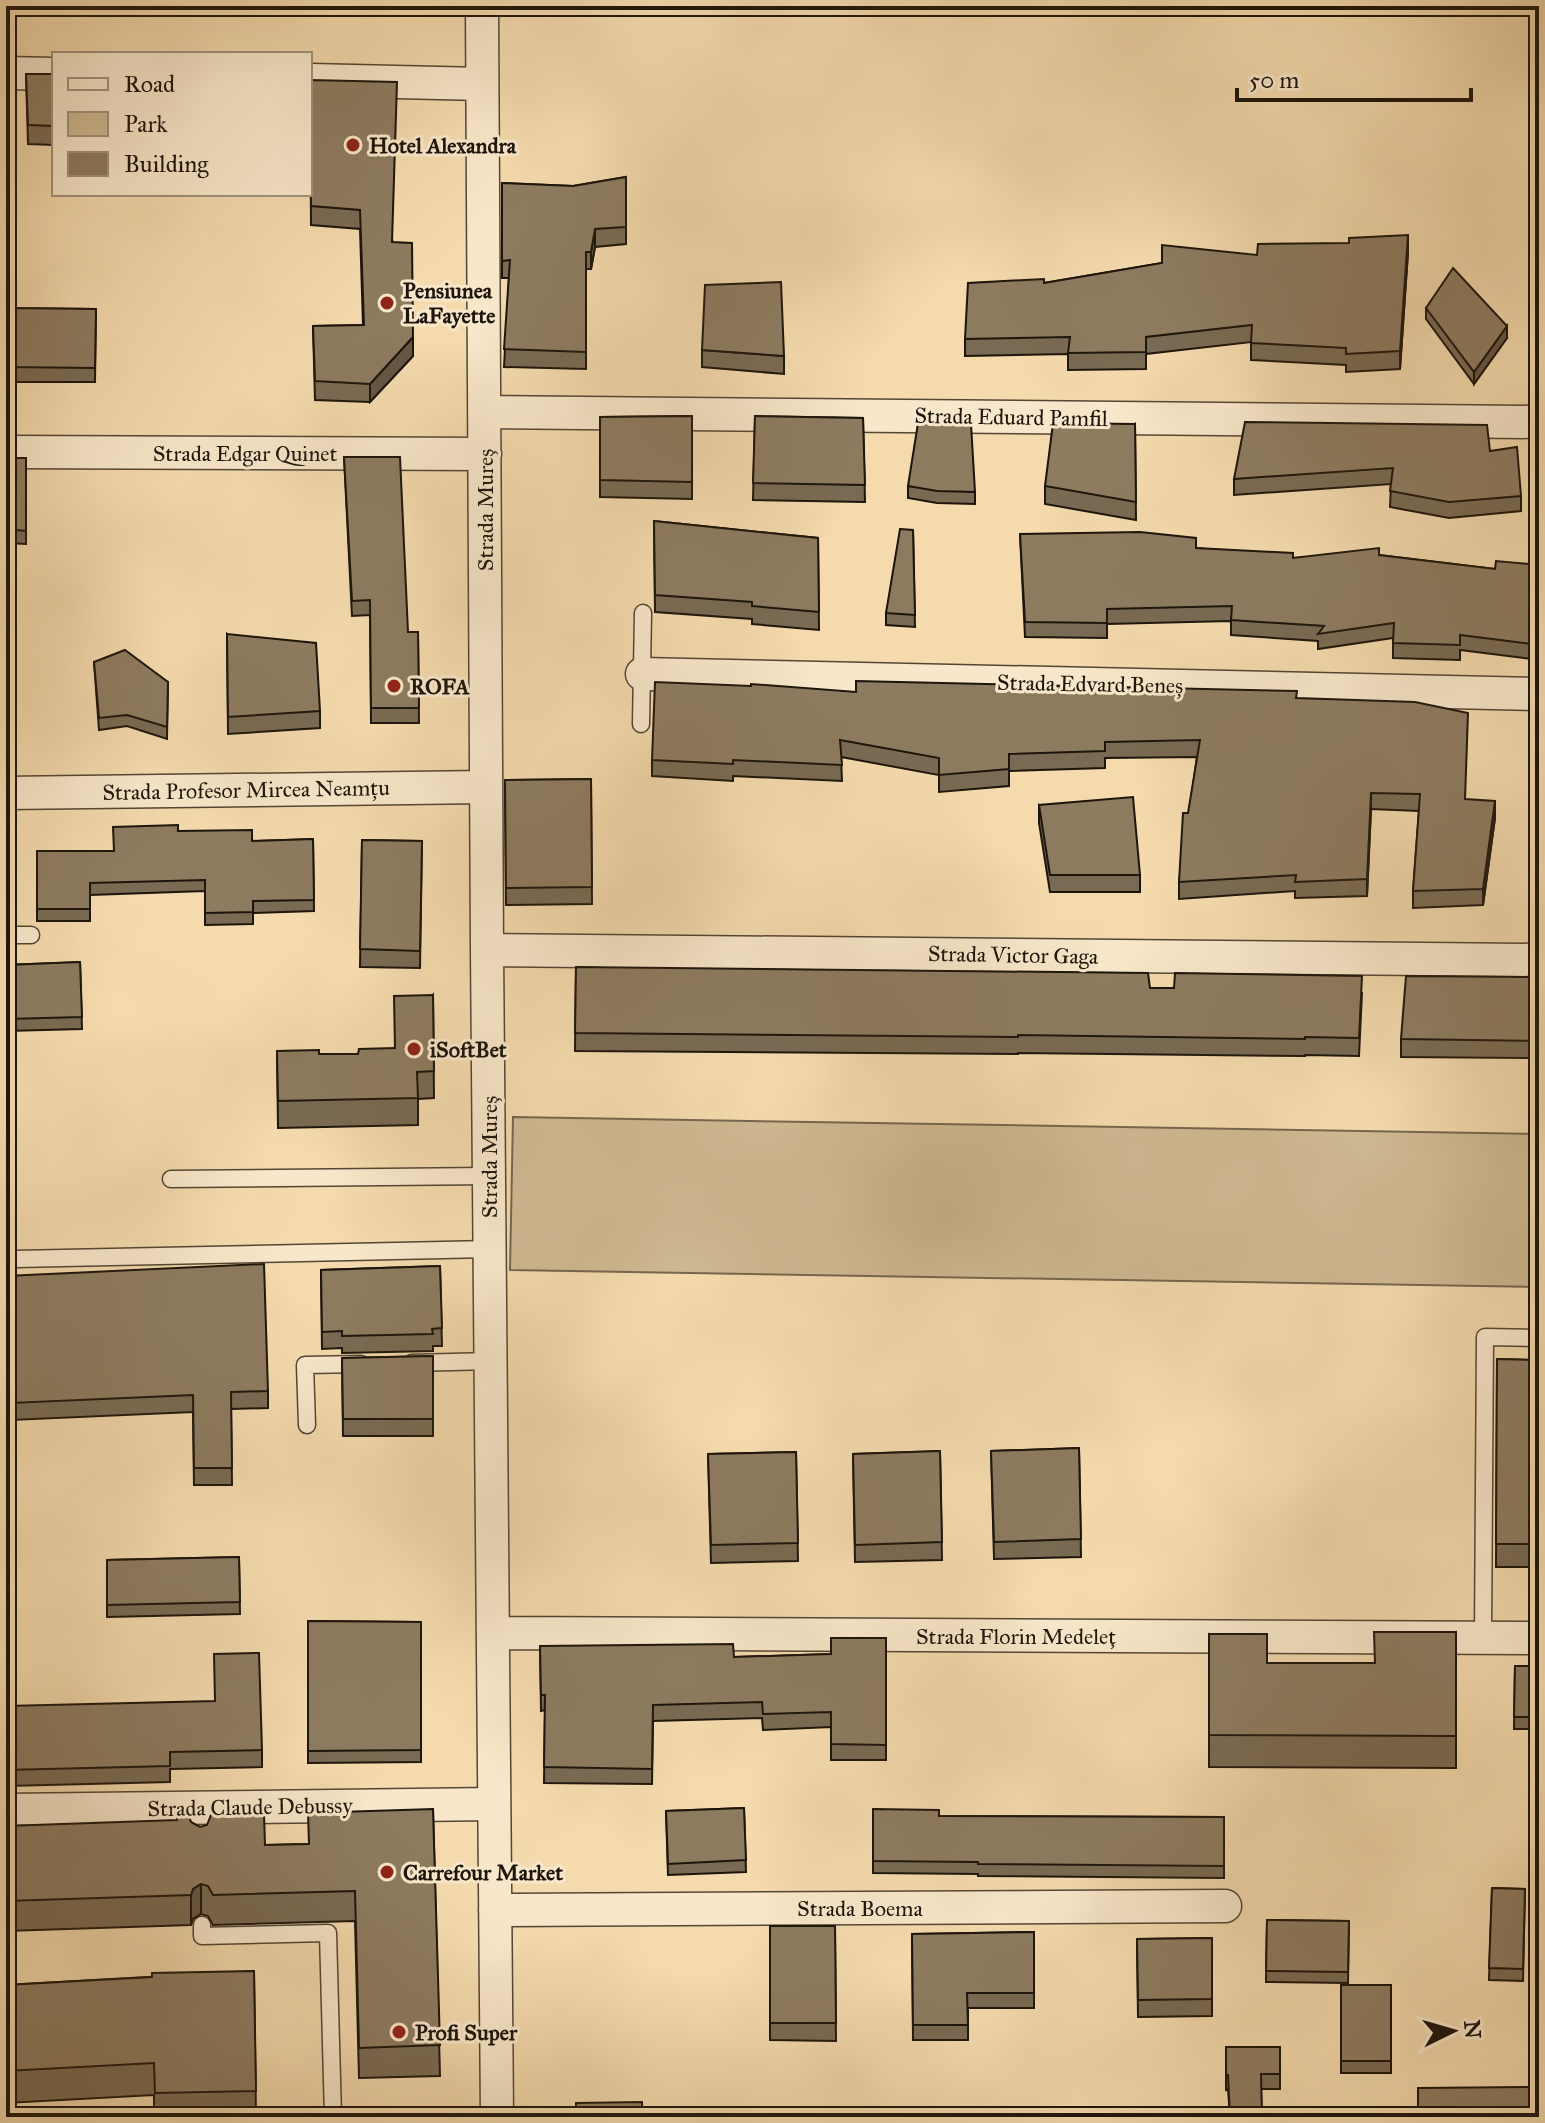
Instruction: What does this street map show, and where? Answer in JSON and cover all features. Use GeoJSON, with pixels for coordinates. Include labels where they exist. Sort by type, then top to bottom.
{"type":"FeatureCollection","features":[{"type":"Feature","properties":{"kind":"street","name":"Strada Mureș"},"geometry":{"type":"LineString","coordinates":[[482,6],[497,2117]]}},
{"type":"Feature","properties":{"kind":"street"},"geometry":{"type":"LineString","coordinates":[[6,73],[52,74]]}},
{"type":"Feature","properties":{"kind":"street"},"geometry":{"type":"LineString","coordinates":[[312,80],[482,84]]}},
{"type":"Feature","properties":{"kind":"street","name":"Strada Eduard Pamfil"},"geometry":{"type":"LineString","coordinates":[[484,412],[1539,422]]}},
{"type":"Feature","properties":{"kind":"street","name":"Strada Edgar Quinet"},"geometry":{"type":"LineString","coordinates":[[6,452],[485,454]]}},
{"type":"Feature","properties":{"kind":"street","name":"Strada Edvard Beneș"},"geometry":{"type":"LineString","coordinates":[[642,674],[1539,694]]}},
{"type":"Feature","properties":{"kind":"street","name":"Strada Profesor Mircea Neamțu"},"geometry":{"type":"LineString","coordinates":[[6,793],[486,787]]}},
{"type":"Feature","properties":{"kind":"street","name":"Strada Victor Gaga"},"geometry":{"type":"LineString","coordinates":[[487,950],[1539,960]]}},
{"type":"Feature","properties":{"kind":"street","name":"Strada Florin Medeleț"},"geometry":{"type":"LineString","coordinates":[[493,1633],[1539,1638]]}},
{"type":"Feature","properties":{"kind":"street","name":"Strada Claude Debussy"},"geometry":{"type":"LineString","coordinates":[[6,1810],[199,1814],[494,1804]]}},
{"type":"Feature","properties":{"kind":"street","name":"Strada Boema"},"geometry":{"type":"LineString","coordinates":[[495,1910],[1225,1906]]}},
{"type":"Feature","properties":{"kind":"lane"},"geometry":{"type":"LineString","coordinates":[[641,724],[643,613]]}},
{"type":"Feature","properties":{"kind":"lane"},"geometry":{"type":"LineString","coordinates":[[6,935],[31,935]]}},
{"type":"Feature","properties":{"kind":"lane"},"geometry":{"type":"LineString","coordinates":[[171,1179],[489,1176]]}},
{"type":"Feature","properties":{"kind":"lane"},"geometry":{"type":"LineString","coordinates":[[15,1259],[490,1249]]}},
{"type":"Feature","properties":{"kind":"lane"},"geometry":{"type":"LineString","coordinates":[[1483,1638],[1485,1337],[1539,1338]]}},
{"type":"Feature","properties":{"kind":"lane"},"geometry":{"type":"LineString","coordinates":[[307,1425],[305,1365],[491,1361]]}},
{"type":"Feature","properties":{"kind":"lane"},"geometry":{"type":"LineString","coordinates":[[202,1925],[202,1936],[328,1933],[333,2117]]}},
{"type":"Feature","properties":{"kind":"green space"},"geometry":{"type":"Polygon","coordinates":[[[513,1117],[1539,1134],[1539,1287],[510,1270],[513,1117]]]}},
{"type":"Feature","properties":{"kind":"building"},"geometry":{"type":"Polygon","coordinates":[[[26,74],[52,74],[52,126],[28,125],[26,74]]]}},
{"type":"Feature","properties":{"kind":"building"},"geometry":{"type":"Polygon","coordinates":[[[312,80],[397,82],[392,242],[412,243],[413,337],[370,384],[315,381],[313,326],[364,325],[360,210],[311,206],[312,80]]]}},
{"type":"Feature","properties":{"kind":"building"},"geometry":{"type":"Polygon","coordinates":[[[626,177],[626,227],[595,229],[591,252],[586,252],[586,352],[504,349],[510,260],[502,261],[502,183],[573,186],[626,177]]]}},
{"type":"Feature","properties":{"kind":"building"},"geometry":{"type":"Polygon","coordinates":[[[1408,235],[1400,351],[1346,354],[1346,348],[1251,343],[1252,325],[1146,337],[1146,352],[1068,353],[1070,337],[965,339],[968,283],[1044,279],[1044,283],[1162,263],[1162,245],[1257,255],[1258,244],[1349,243],[1349,238],[1408,235]]]}},
{"type":"Feature","properties":{"kind":"building"},"geometry":{"type":"Polygon","coordinates":[[[1453,268],[1507,326],[1474,372],[1426,308],[1453,268]]]}},
{"type":"Feature","properties":{"kind":"building"},"geometry":{"type":"Polygon","coordinates":[[[781,282],[784,356],[702,350],[705,285],[781,282]]]}},
{"type":"Feature","properties":{"kind":"building"},"geometry":{"type":"Polygon","coordinates":[[[6,308],[96,309],[95,368],[6,367],[6,308]]]}},
{"type":"Feature","properties":{"kind":"building"},"geometry":{"type":"Polygon","coordinates":[[[692,416],[692,482],[600,480],[600,417],[692,416]]]}},
{"type":"Feature","properties":{"kind":"building"},"geometry":{"type":"Polygon","coordinates":[[[755,416],[863,418],[865,485],[753,483],[755,416]]]}},
{"type":"Feature","properties":{"kind":"building"},"geometry":{"type":"Polygon","coordinates":[[[1245,422],[1487,425],[1490,451],[1517,447],[1521,496],[1449,502],[1390,491],[1393,468],[1234,479],[1245,422]]]}},
{"type":"Feature","properties":{"kind":"building"},"geometry":{"type":"Polygon","coordinates":[[[918,423],[971,424],[975,492],[908,486],[918,423]]]}},
{"type":"Feature","properties":{"kind":"building"},"geometry":{"type":"Polygon","coordinates":[[[1053,423],[1135,424],[1136,502],[1045,486],[1053,423]]]}},
{"type":"Feature","properties":{"kind":"building"},"geometry":{"type":"Polygon","coordinates":[[[344,457],[400,457],[408,632],[418,632],[419,708],[371,708],[370,600],[352,601],[344,457]]]}},
{"type":"Feature","properties":{"kind":"building"},"geometry":{"type":"Polygon","coordinates":[[[6,458],[26,458],[26,531],[6,529],[6,458]]]}},
{"type":"Feature","properties":{"kind":"building"},"geometry":{"type":"Polygon","coordinates":[[[654,521],[818,538],[819,612],[752,606],[752,602],[655,595],[654,521]]]}},
{"type":"Feature","properties":{"kind":"building"},"geometry":{"type":"Polygon","coordinates":[[[900,529],[913,530],[915,615],[886,613],[900,529]]]}},
{"type":"Feature","properties":{"kind":"building"},"geometry":{"type":"Polygon","coordinates":[[[1140,532],[1196,538],[1196,548],[1293,553],[1293,558],[1379,548],[1379,555],[1495,569],[1496,561],[1539,565],[1539,645],[1460,635],[1460,645],[1393,643],[1394,623],[1318,634],[1324,626],[1231,620],[1232,606],[1107,609],[1107,623],[1025,622],[1020,534],[1140,532]]]}},
{"type":"Feature","properties":{"kind":"building"},"geometry":{"type":"Polygon","coordinates":[[[227,634],[316,643],[320,711],[228,717],[227,634]]]}},
{"type":"Feature","properties":{"kind":"building"},"geometry":{"type":"Polygon","coordinates":[[[125,650],[168,682],[167,727],[127,715],[99,718],[94,662],[125,650]]]}},
{"type":"Feature","properties":{"kind":"building"},"geometry":{"type":"Polygon","coordinates":[[[856,681],[1297,691],[1296,698],[1415,702],[1468,713],[1465,799],[1495,801],[1483,889],[1413,891],[1420,794],[1371,793],[1367,879],[1295,882],[1296,875],[1179,882],[1183,813],[1188,813],[1200,740],[1105,742],[1105,751],[1009,754],[1009,769],[939,775],[939,758],[840,740],[842,765],[652,760],[655,682],[751,684],[856,692],[856,681]]]}},
{"type":"Feature","properties":{"kind":"building"},"geometry":{"type":"Polygon","coordinates":[[[1539,699],[1539,776],[1536,775],[1529,700],[1539,699]]]}},
{"type":"Feature","properties":{"kind":"building"},"geometry":{"type":"Polygon","coordinates":[[[591,779],[592,887],[506,888],[505,780],[591,779]]]}},
{"type":"Feature","properties":{"kind":"building"},"geometry":{"type":"Polygon","coordinates":[[[1133,797],[1140,875],[1050,875],[1039,805],[1133,797]]]}},
{"type":"Feature","properties":{"kind":"building"},"geometry":{"type":"Polygon","coordinates":[[[178,825],[178,831],[252,830],[252,841],[313,839],[314,900],[253,901],[253,912],[205,913],[205,880],[90,883],[90,909],[37,909],[37,851],[114,851],[113,827],[178,825]]]}},
{"type":"Feature","properties":{"kind":"building"},"geometry":{"type":"Polygon","coordinates":[[[362,840],[422,841],[420,951],[360,949],[362,840]]]}},
{"type":"Feature","properties":{"kind":"building"},"geometry":{"type":"Polygon","coordinates":[[[80,962],[82,1017],[6,1019],[6,965],[80,962]]]}},
{"type":"Feature","properties":{"kind":"building"},"geometry":{"type":"Polygon","coordinates":[[[576,967],[1148,973],[1150,988],[1174,988],[1175,973],[1362,976],[1359,1038],[575,1033],[576,967]]]}},
{"type":"Feature","properties":{"kind":"building"},"geometry":{"type":"Polygon","coordinates":[[[1406,976],[1539,977],[1539,1041],[1401,1039],[1406,976]]]}},
{"type":"Feature","properties":{"kind":"building"},"geometry":{"type":"Polygon","coordinates":[[[433,995],[434,1071],[417,1072],[418,1098],[278,1101],[277,1051],[319,1050],[319,1054],[358,1054],[359,1049],[395,1048],[394,996],[433,995]]]}},
{"type":"Feature","properties":{"kind":"building"},"geometry":{"type":"Polygon","coordinates":[[[264,1264],[268,1391],[231,1392],[232,1468],[194,1468],[193,1395],[11,1403],[6,1276],[264,1264]]]}},
{"type":"Feature","properties":{"kind":"building"},"geometry":{"type":"Polygon","coordinates":[[[440,1266],[442,1328],[432,1329],[433,1334],[342,1336],[342,1331],[322,1332],[321,1270],[440,1266]]]}},
{"type":"Feature","properties":{"kind":"building"},"geometry":{"type":"Polygon","coordinates":[[[433,1356],[433,1419],[343,1419],[342,1358],[433,1356]]]}},
{"type":"Feature","properties":{"kind":"building"},"geometry":{"type":"Polygon","coordinates":[[[1497,1359],[1539,1360],[1539,1544],[1496,1544],[1497,1359]]]}},
{"type":"Feature","properties":{"kind":"building"},"geometry":{"type":"Polygon","coordinates":[[[1079,1448],[1081,1539],[994,1542],[991,1451],[1079,1448]]]}},
{"type":"Feature","properties":{"kind":"building"},"geometry":{"type":"Polygon","coordinates":[[[940,1451],[942,1542],[855,1545],[853,1454],[940,1451]]]}},
{"type":"Feature","properties":{"kind":"building"},"geometry":{"type":"Polygon","coordinates":[[[796,1452],[798,1543],[711,1545],[708,1454],[796,1452]]]}},
{"type":"Feature","properties":{"kind":"building"},"geometry":{"type":"Polygon","coordinates":[[[239,1557],[240,1602],[107,1605],[107,1560],[239,1557]]]}},
{"type":"Feature","properties":{"kind":"building"},"geometry":{"type":"Polygon","coordinates":[[[308,1621],[421,1622],[421,1750],[308,1751],[308,1621]]]}},
{"type":"Feature","properties":{"kind":"building"},"geometry":{"type":"Polygon","coordinates":[[[1374,1632],[1456,1632],[1456,1736],[1209,1735],[1209,1634],[1267,1634],[1267,1663],[1375,1663],[1374,1632]]]}},
{"type":"Feature","properties":{"kind":"building"},"geometry":{"type":"Polygon","coordinates":[[[831,1638],[886,1638],[886,1745],[831,1744],[831,1712],[763,1714],[762,1702],[653,1705],[652,1769],[544,1767],[545,1695],[541,1695],[540,1646],[733,1644],[734,1657],[831,1654],[831,1638]]]}},
{"type":"Feature","properties":{"kind":"building"},"geometry":{"type":"Polygon","coordinates":[[[259,1653],[262,1750],[170,1752],[170,1766],[6,1770],[6,1706],[215,1701],[214,1654],[259,1653]]]}},
{"type":"Feature","properties":{"kind":"building"},"geometry":{"type":"Polygon","coordinates":[[[1515,1666],[1539,1666],[1539,1717],[1514,1717],[1515,1666]]]}},
{"type":"Feature","properties":{"kind":"building"},"geometry":{"type":"Polygon","coordinates":[[[744,1808],[746,1860],[668,1864],[666,1811],[744,1808]]]}},
{"type":"Feature","properties":{"kind":"building"},"geometry":{"type":"Polygon","coordinates":[[[433,1809],[440,2045],[359,2048],[355,1891],[213,1895],[208,1886],[201,1884],[193,1889],[191,1895],[6,1901],[6,1826],[177,1820],[177,1817],[189,1816],[191,1822],[200,1827],[207,1825],[211,1815],[264,1814],[265,1845],[309,1844],[308,1813],[433,1809]]]}},
{"type":"Feature","properties":{"kind":"building"},"geometry":{"type":"Polygon","coordinates":[[[873,1809],[939,1810],[939,1816],[1224,1817],[1224,1866],[873,1861],[873,1809]]]}},
{"type":"Feature","properties":{"kind":"building"},"geometry":{"type":"Polygon","coordinates":[[[1492,1888],[1525,1889],[1523,1969],[1489,1968],[1492,1888]]]}},
{"type":"Feature","properties":{"kind":"building"},"geometry":{"type":"Polygon","coordinates":[[[1267,1920],[1349,1921],[1348,1972],[1266,1971],[1267,1920]]]}},
{"type":"Feature","properties":{"kind":"building"},"geometry":{"type":"Polygon","coordinates":[[[770,1926],[835,1926],[836,2023],[770,2023],[770,1926]]]}},
{"type":"Feature","properties":{"kind":"building"},"geometry":{"type":"Polygon","coordinates":[[[1034,1932],[1034,1993],[967,1993],[968,2025],[913,2025],[912,1934],[1034,1932]]]}},
{"type":"Feature","properties":{"kind":"building"},"geometry":{"type":"Polygon","coordinates":[[[1212,1938],[1212,1999],[1138,2000],[1137,1939],[1212,1938]]]}},
{"type":"Feature","properties":{"kind":"building"},"geometry":{"type":"Polygon","coordinates":[[[254,1971],[256,2091],[155,2093],[154,2063],[6,2071],[6,1985],[152,1977],[152,1973],[254,1971]]]}},
{"type":"Feature","properties":{"kind":"building"},"geometry":{"type":"Polygon","coordinates":[[[1341,1985],[1391,1985],[1391,2061],[1341,2061],[1341,1985]]]}},
{"type":"Feature","properties":{"kind":"building"},"geometry":{"type":"Polygon","coordinates":[[[1226,2047],[1280,2047],[1280,2074],[1261,2074],[1262,2117],[1230,2117],[1226,2047]]]}},
{"type":"Feature","properties":{"kind":"building"},"geometry":{"type":"Polygon","coordinates":[[[1539,2087],[1539,2117],[1418,2117],[1418,2088],[1539,2087]]]}},
{"type":"Feature","properties":{"kind":"building"},"geometry":{"type":"Polygon","coordinates":[[[642,2102],[642,2117],[576,2117],[576,2103],[642,2102]]]}},
{"type":"Feature","properties":{"kind":"place","name":"Hotel Alexandra"},"geometry":{"type":"Point","coordinates":[353,145]}},
{"type":"Feature","properties":{"kind":"place","name":"Pensiunea LaFayette"},"geometry":{"type":"Point","coordinates":[387,303]}},
{"type":"Feature","properties":{"kind":"place","name":"ROFA"},"geometry":{"type":"Point","coordinates":[394,686]}},
{"type":"Feature","properties":{"kind":"place","name":"iSoftBet"},"geometry":{"type":"Point","coordinates":[414,1049]}},
{"type":"Feature","properties":{"kind":"place","name":"Carrefour Market"},"geometry":{"type":"Point","coordinates":[387,1872]}},
{"type":"Feature","properties":{"kind":"place","name":"Profi Super"},"geometry":{"type":"Point","coordinates":[399,2032]}}]}
